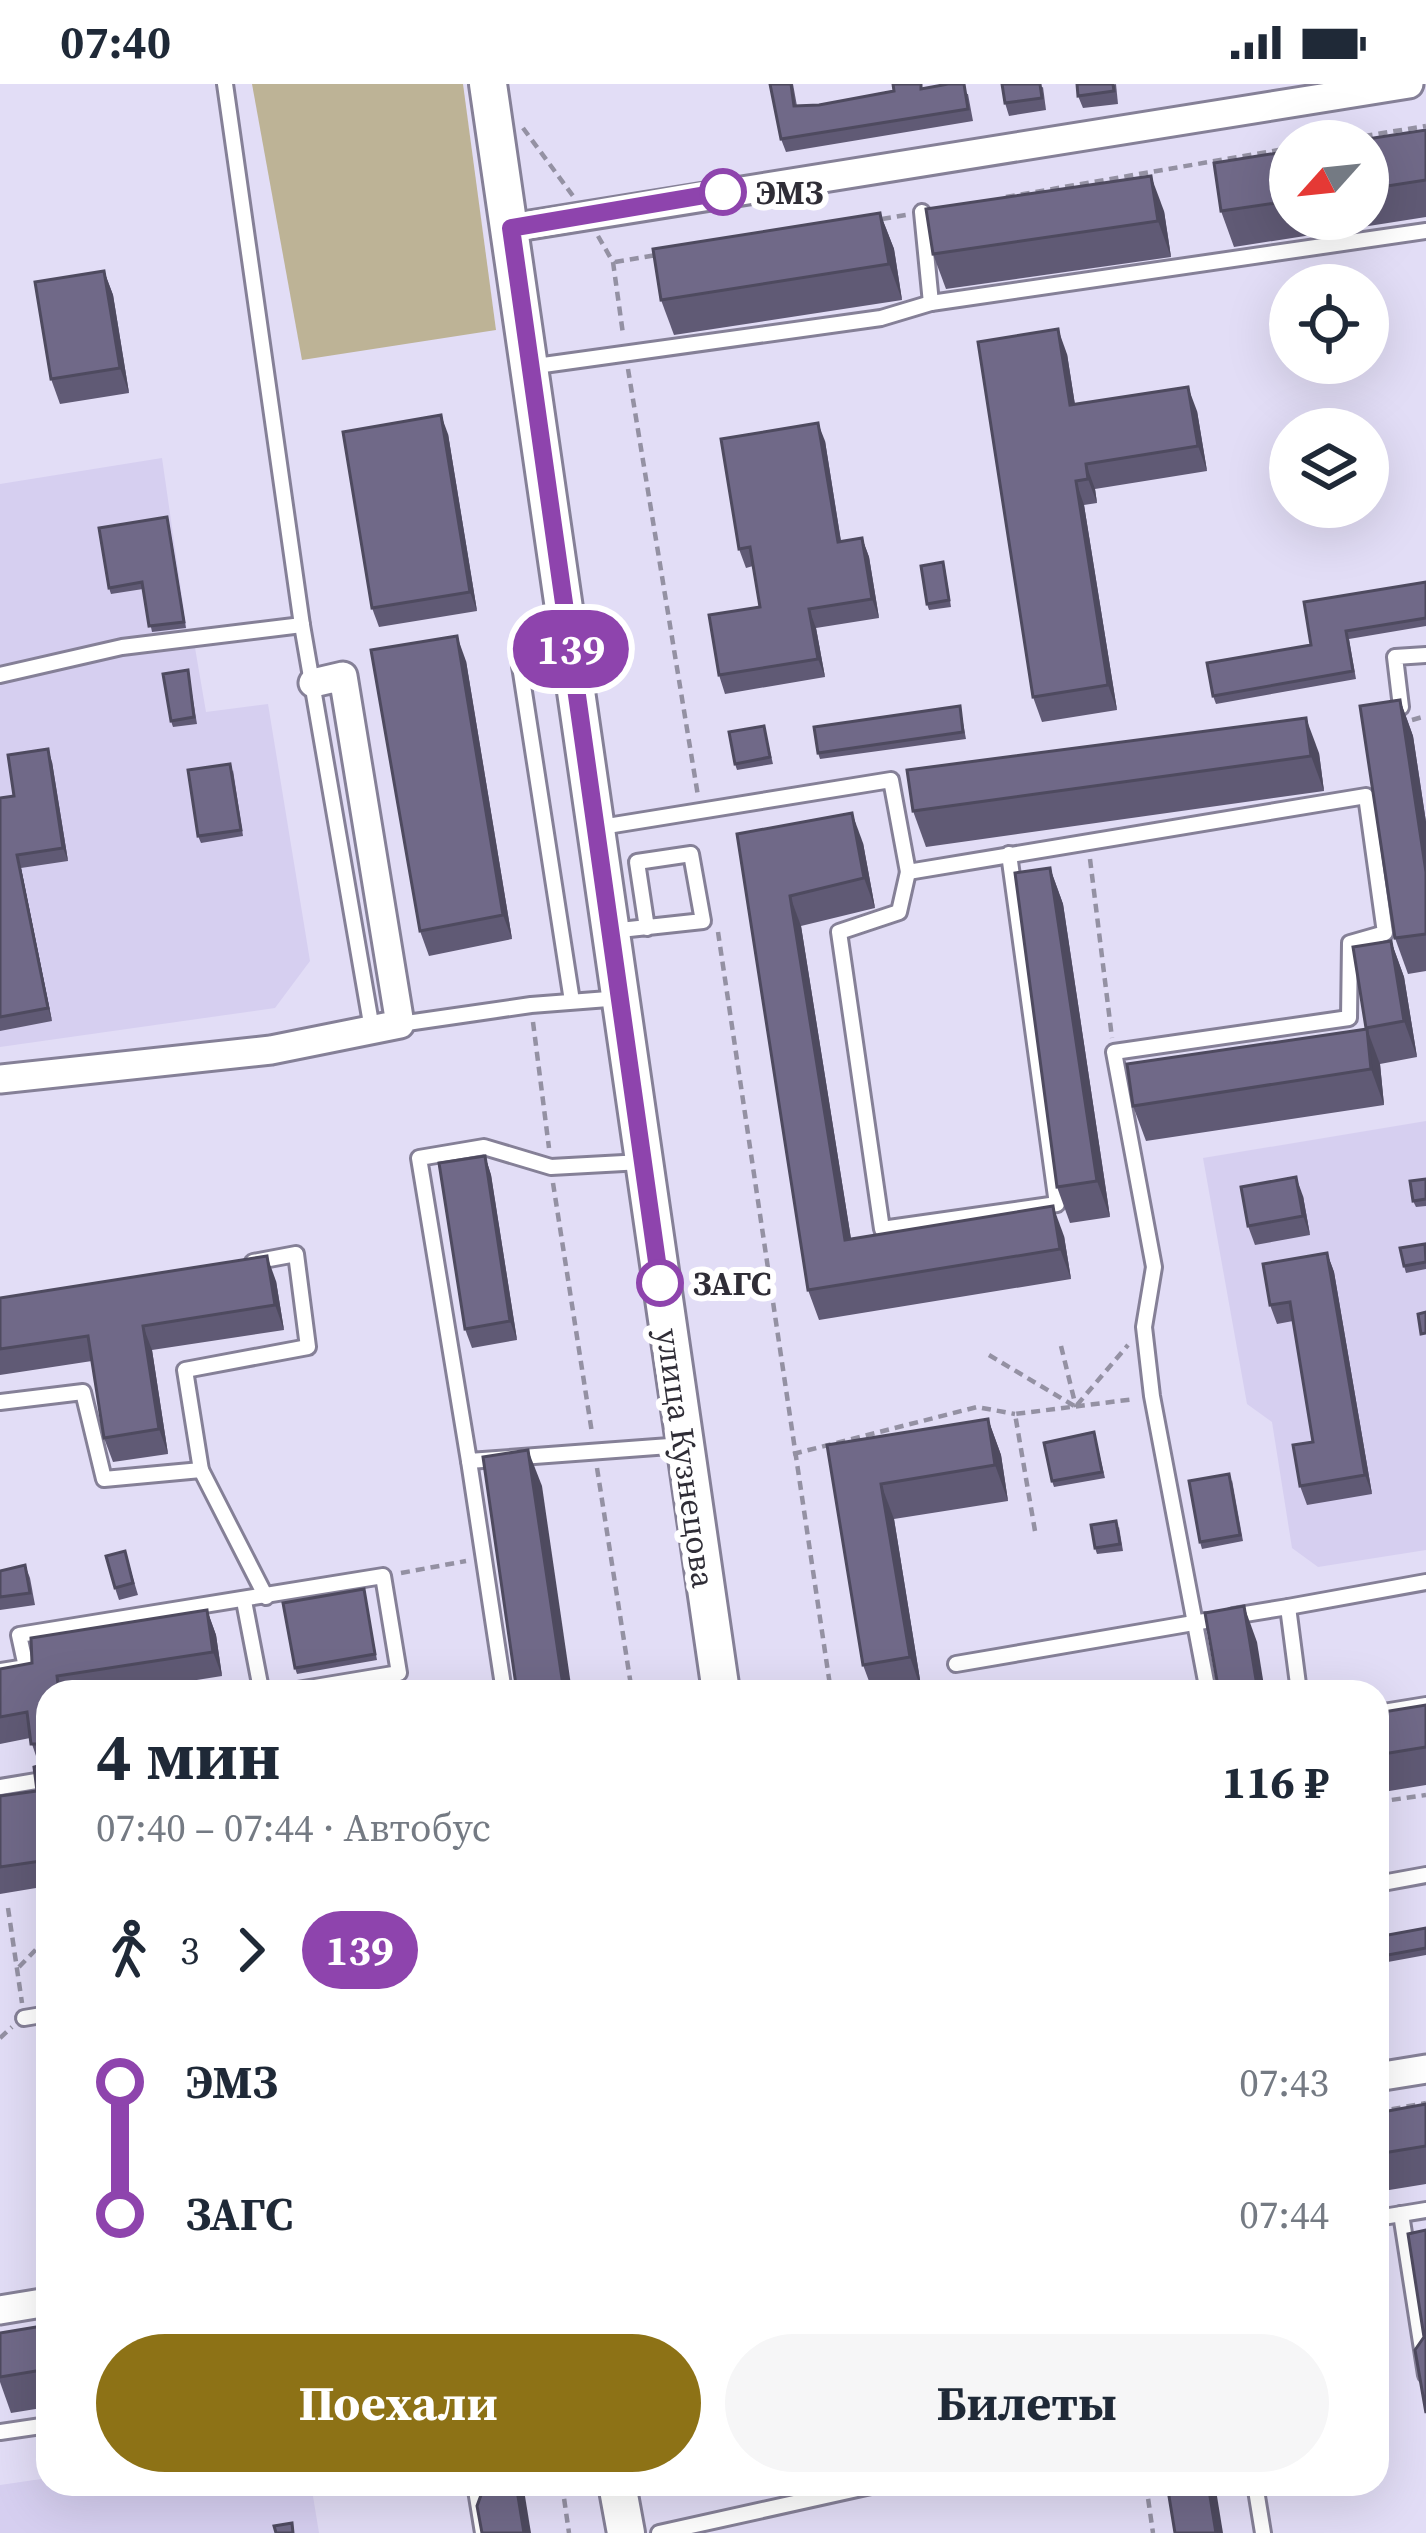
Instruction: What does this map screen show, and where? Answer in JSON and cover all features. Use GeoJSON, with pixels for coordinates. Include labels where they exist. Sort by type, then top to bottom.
{"type":"FeatureCollection","features":[{"type":"Feature","properties":{"kind":"street","name":"улица Кузнецова"},"geometry":{"type":"LineString","coordinates":[[488,84],[595,827],[629,930],[621,998],[720,1680]]}},
{"type":"Feature","properties":{"kind":"street"},"geometry":{"type":"LineString","coordinates":[[511,228],[1409,84]]}},
{"type":"Feature","properties":{"kind":"street"},"geometry":{"type":"LineString","coordinates":[[0,1079],[271,1050],[386,1027],[344,676],[313,683]]}},
{"type":"Feature","properties":{"kind":"street"},"geometry":{"type":"LineString","coordinates":[[1389,2075],[1426,2068]]}},
{"type":"Feature","properties":{"kind":"street"},"geometry":{"type":"LineString","coordinates":[[0,2310],[36,2304]]}},
{"type":"Feature","properties":{"kind":"street"},"geometry":{"type":"LineString","coordinates":[[619,2496],[626,2533]]}},
{"type":"Feature","properties":{"kind":"lane"},"geometry":{"type":"LineString","coordinates":[[225,84],[313,683]]}},
{"type":"Feature","properties":{"kind":"lane"},"geometry":{"type":"LineString","coordinates":[[922,212],[931,303]]}},
{"type":"Feature","properties":{"kind":"lane"},"geometry":{"type":"LineString","coordinates":[[529,367],[881,318],[931,303],[1426,231]]}},
{"type":"Feature","properties":{"kind":"lane"},"geometry":{"type":"LineString","coordinates":[[0,675],[122,647],[302,625]]}},
{"type":"Feature","properties":{"kind":"lane"},"geometry":{"type":"LineString","coordinates":[[571,651],[520,666],[572,1001]]}},
{"type":"Feature","properties":{"kind":"lane"},"geometry":{"type":"LineString","coordinates":[[1401,706],[1395,657],[1426,656]]}},
{"type":"Feature","properties":{"kind":"lane"},"geometry":{"type":"LineString","coordinates":[[595,827],[891,780],[908,872],[899,912],[839,932],[882,1229],[1057,1204],[1009,854]]}},
{"type":"Feature","properties":{"kind":"lane"},"geometry":{"type":"LineString","coordinates":[[908,872],[1366,796],[1385,934],[1350,943],[1349,1018],[1114,1052],[1154,1267],[1144,1328],[1152,1396],[1206,1680]]}},
{"type":"Feature","properties":{"kind":"lane"},"geometry":{"type":"LineString","coordinates":[[691,854],[703,921],[629,930],[637,862],[691,854]]}},
{"type":"Feature","properties":{"kind":"lane"},"geometry":{"type":"LineString","coordinates":[[386,1027],[531,1005],[621,998]]}},
{"type":"Feature","properties":{"kind":"lane"},"geometry":{"type":"LineString","coordinates":[[502,1680],[419,1158],[484,1147],[551,1167],[643,1162]]}},
{"type":"Feature","properties":{"kind":"lane"},"geometry":{"type":"LineString","coordinates":[[228,1266],[296,1254],[308,1347],[184,1370],[201,1470],[266,1597]]}},
{"type":"Feature","properties":{"kind":"lane"},"geometry":{"type":"LineString","coordinates":[[0,1402],[83,1392],[104,1479],[201,1470]]}},
{"type":"Feature","properties":{"kind":"lane"},"geometry":{"type":"LineString","coordinates":[[469,1461],[683,1444]]}},
{"type":"Feature","properties":{"kind":"lane"},"geometry":{"type":"LineString","coordinates":[[0,1671],[26,1667],[19,1635],[383,1576],[399,1673],[357,1680]]}},
{"type":"Feature","properties":{"kind":"lane"},"geometry":{"type":"LineString","coordinates":[[956,1664],[1426,1582]]}},
{"type":"Feature","properties":{"kind":"lane"},"geometry":{"type":"LineString","coordinates":[[244,1601],[255,1680]]}},
{"type":"Feature","properties":{"kind":"lane"},"geometry":{"type":"LineString","coordinates":[[1288,1607],[1297,1680]]}},
{"type":"Feature","properties":{"kind":"lane"},"geometry":{"type":"LineString","coordinates":[[1389,1711],[1426,1705]]}},
{"type":"Feature","properties":{"kind":"lane"},"geometry":{"type":"LineString","coordinates":[[0,1787],[36,1781]]}},
{"type":"Feature","properties":{"kind":"lane"},"geometry":{"type":"LineString","coordinates":[[1389,1882],[1426,1875]]}},
{"type":"Feature","properties":{"kind":"lane"},"geometry":{"type":"LineString","coordinates":[[24,2018],[36,2016]]}},
{"type":"Feature","properties":{"kind":"lane"},"geometry":{"type":"LineString","coordinates":[[1389,2216],[1426,2210]]}},
{"type":"Feature","properties":{"kind":"lane"},"geometry":{"type":"LineString","coordinates":[[1402,2214],[1426,2375]]}},
{"type":"Feature","properties":{"kind":"lane"},"geometry":{"type":"LineString","coordinates":[[0,2429],[36,2426]]}},
{"type":"Feature","properties":{"kind":"lane"},"geometry":{"type":"LineString","coordinates":[[477,2496],[483,2533]]}},
{"type":"Feature","properties":{"kind":"lane"},"geometry":{"type":"LineString","coordinates":[[659,2533],[826,2496]]}},
{"type":"Feature","properties":{"kind":"lane"},"geometry":{"type":"LineString","coordinates":[[1257,2496],[1263,2533]]}},
{"type":"Feature","properties":{"kind":"path"},"geometry":{"type":"LineString","coordinates":[[1389,132],[1426,126]]}},
{"type":"Feature","properties":{"kind":"path"},"geometry":{"type":"LineString","coordinates":[[988,200],[1269,152]]}},
{"type":"Feature","properties":{"kind":"path"},"geometry":{"type":"LineString","coordinates":[[878,219],[922,212]]}},
{"type":"Feature","properties":{"kind":"path"},"geometry":{"type":"LineString","coordinates":[[613,262],[657,255]]}},
{"type":"Feature","properties":{"kind":"path"},"geometry":{"type":"LineString","coordinates":[[1088,842],[1114,1052]]}},
{"type":"Feature","properties":{"kind":"path"},"geometry":{"type":"LineString","coordinates":[[531,1005],[551,1167],[630,1680]]}},
{"type":"Feature","properties":{"kind":"path"},"geometry":{"type":"LineString","coordinates":[[1076,1407],[1144,1328]]}},
{"type":"Feature","properties":{"kind":"path"},"geometry":{"type":"LineString","coordinates":[[1061,1346],[1076,1407]]}},
{"type":"Feature","properties":{"kind":"path"},"geometry":{"type":"LineString","coordinates":[[989,1355],[1076,1407]]}},
{"type":"Feature","properties":{"kind":"path"},"geometry":{"type":"LineString","coordinates":[[792,1454],[977,1407],[1015,1414],[1152,1396]]}},
{"type":"Feature","properties":{"kind":"path"},"geometry":{"type":"LineString","coordinates":[[1015,1414],[1035,1531]]}},
{"type":"Feature","properties":{"kind":"path"},"geometry":{"type":"LineString","coordinates":[[383,1576],[484,1558]]}},
{"type":"Feature","properties":{"kind":"path"},"geometry":{"type":"LineString","coordinates":[[1389,1800],[1426,1795]]}},
{"type":"Feature","properties":{"kind":"path"},"geometry":{"type":"LineString","coordinates":[[0,2038],[24,2018],[8,1908]]}},
{"type":"Feature","properties":{"kind":"path"},"geometry":{"type":"LineString","coordinates":[[0,1923],[10,1922]]}},
{"type":"Feature","properties":{"kind":"path"},"geometry":{"type":"LineString","coordinates":[[18,1969],[36,1950]]}},
{"type":"Feature","properties":{"kind":"path"},"geometry":{"type":"LineString","coordinates":[[1389,2109],[1426,2103]]}},
{"type":"Feature","properties":{"kind":"path"},"geometry":{"type":"LineString","coordinates":[[564,2496],[569,2533]]}},
{"type":"Feature","properties":{"kind":"path"},"geometry":{"type":"LineString","coordinates":[[1148,2496],[1153,2533]]}},
{"type":"Feature","properties":{"kind":"shaded area"},"geometry":{"type":"Polygon","coordinates":[[[252,84],[463,84],[496,330],[302,360],[252,84]]]}},
{"type":"Feature","properties":{"kind":"shaded area"},"geometry":{"type":"Polygon","coordinates":[[[162,458],[187,631],[194,642],[206,712],[268,704],[310,961],[275,1008],[0,1047],[0,484],[162,458]]]}},
{"type":"Feature","properties":{"kind":"shaded area"},"geometry":{"type":"Polygon","coordinates":[[[1426,1121],[1426,1550],[1318,1567],[1292,1548],[1272,1422],[1247,1404],[1203,1158],[1426,1121]]]}},
{"type":"Feature","properties":{"kind":"shaded area"},"geometry":{"type":"Polygon","coordinates":[[[36,2480],[36,2496],[313,2496],[319,2533],[0,2533],[0,2485],[36,2480]]]}},
{"type":"Feature","properties":{"kind":"building"},"geometry":{"type":"Polygon","coordinates":[[[770,84],[791,84],[794,106],[894,91],[893,84],[921,84],[921,89],[964,84],[968,109],[781,139],[770,84]]]}},
{"type":"Feature","properties":{"kind":"building"},"geometry":{"type":"Polygon","coordinates":[[[1002,84],[1040,84],[1042,98],[1005,103],[1002,84]]]}},
{"type":"Feature","properties":{"kind":"building"},"geometry":{"type":"Polygon","coordinates":[[[1077,84],[1113,84],[1114,91],[1078,96],[1077,84]]]}},
{"type":"Feature","properties":{"kind":"building"},"geometry":{"type":"Polygon","coordinates":[[[1426,130],[1426,180],[1389,186],[1389,136],[1426,130]]]}},
{"type":"Feature","properties":{"kind":"building"},"geometry":{"type":"Polygon","coordinates":[[[1269,154],[1269,204],[1221,211],[1214,163],[1269,154]]]}},
{"type":"Feature","properties":{"kind":"building"},"geometry":{"type":"Polygon","coordinates":[[[1151,176],[1158,221],[933,254],[926,209],[1151,176]]]}},
{"type":"Feature","properties":{"kind":"building"},"geometry":{"type":"Polygon","coordinates":[[[880,213],[889,264],[661,300],[653,249],[880,213]]]}},
{"type":"Feature","properties":{"kind":"building"},"geometry":{"type":"Polygon","coordinates":[[[104,271],[120,368],[51,379],[35,282],[104,271]]]}},
{"type":"Feature","properties":{"kind":"building"},"geometry":{"type":"Polygon","coordinates":[[[1058,329],[1070,405],[1188,387],[1198,446],[1086,464],[1088,479],[1076,481],[1108,685],[1033,697],[978,342],[1058,329]]]}},
{"type":"Feature","properties":{"kind":"building"},"geometry":{"type":"Polygon","coordinates":[[[441,415],[470,592],[372,608],[343,432],[441,415]]]}},
{"type":"Feature","properties":{"kind":"building"},"geometry":{"type":"Polygon","coordinates":[[[818,423],[838,542],[862,538],[872,599],[809,609],[818,659],[719,675],[709,615],[760,607],[750,547],[739,549],[721,439],[818,423]]]}},
{"type":"Feature","properties":{"kind":"building"},"geometry":{"type":"Polygon","coordinates":[[[167,517],[184,622],[149,626],[142,582],[109,588],[99,528],[167,517]]]}},
{"type":"Feature","properties":{"kind":"building"},"geometry":{"type":"Polygon","coordinates":[[[943,562],[949,600],[927,604],[921,566],[943,562]]]}},
{"type":"Feature","properties":{"kind":"building"},"geometry":{"type":"Polygon","coordinates":[[[1426,582],[1426,618],[1346,631],[1353,671],[1213,696],[1207,663],[1311,645],[1304,602],[1426,582]]]}},
{"type":"Feature","properties":{"kind":"building"},"geometry":{"type":"Polygon","coordinates":[[[457,636],[503,915],[420,931],[371,650],[457,636]]]}},
{"type":"Feature","properties":{"kind":"building"},"geometry":{"type":"Polygon","coordinates":[[[188,670],[194,717],[171,721],[163,674],[188,670]]]}},
{"type":"Feature","properties":{"kind":"building"},"geometry":{"type":"Polygon","coordinates":[[[1400,700],[1426,872],[1426,934],[1395,938],[1360,706],[1400,700]]]}},
{"type":"Feature","properties":{"kind":"building"},"geometry":{"type":"Polygon","coordinates":[[[960,706],[963,732],[818,753],[814,727],[960,706]]]}},
{"type":"Feature","properties":{"kind":"building"},"geometry":{"type":"Polygon","coordinates":[[[1306,718],[1311,756],[913,811],[907,770],[1306,718]]]}},
{"type":"Feature","properties":{"kind":"building"},"geometry":{"type":"Polygon","coordinates":[[[764,726],[770,757],[735,764],[729,732],[764,726]]]}},
{"type":"Feature","properties":{"kind":"building"},"geometry":{"type":"Polygon","coordinates":[[[48,749],[63,848],[17,855],[48,1008],[0,1017],[0,798],[14,796],[8,755],[48,749]]]}},
{"type":"Feature","properties":{"kind":"building"},"geometry":{"type":"Polygon","coordinates":[[[230,764],[241,830],[198,836],[188,770],[230,764]]]}},
{"type":"Feature","properties":{"kind":"building"},"geometry":{"type":"Polygon","coordinates":[[[852,813],[864,878],[790,896],[845,1240],[1053,1206],[1060,1249],[808,1290],[737,834],[852,813]]]}},
{"type":"Feature","properties":{"kind":"building"},"geometry":{"type":"Polygon","coordinates":[[[1050,868],[1097,1181],[1057,1187],[1015,873],[1050,868]]]}},
{"type":"Feature","properties":{"kind":"building"},"geometry":{"type":"Polygon","coordinates":[[[1391,941],[1404,1021],[1366,1028],[1353,947],[1391,941]]]}},
{"type":"Feature","properties":{"kind":"building"},"geometry":{"type":"Polygon","coordinates":[[[1367,1029],[1371,1069],[1133,1106],[1127,1064],[1367,1029]]]}},
{"type":"Feature","properties":{"kind":"building"},"geometry":{"type":"Polygon","coordinates":[[[485,1156],[510,1321],[465,1329],[439,1163],[485,1156]]]}},
{"type":"Feature","properties":{"kind":"building"},"geometry":{"type":"Polygon","coordinates":[[[1296,1177],[1303,1216],[1248,1226],[1241,1187],[1296,1177]]]}},
{"type":"Feature","properties":{"kind":"building"},"geometry":{"type":"Polygon","coordinates":[[[1426,1179],[1426,1199],[1413,1201],[1410,1181],[1426,1179]]]}},
{"type":"Feature","properties":{"kind":"building"},"geometry":{"type":"Polygon","coordinates":[[[1425,1244],[1426,1262],[1404,1266],[1400,1248],[1425,1244]]]}},
{"type":"Feature","properties":{"kind":"building"},"geometry":{"type":"Polygon","coordinates":[[[1327,1253],[1365,1475],[1300,1486],[1293,1445],[1313,1442],[1290,1302],[1270,1305],[1263,1264],[1327,1253]]]}},
{"type":"Feature","properties":{"kind":"building"},"geometry":{"type":"Polygon","coordinates":[[[267,1256],[275,1305],[143,1326],[159,1429],[104,1438],[88,1336],[0,1349],[0,1298],[267,1256]]]}},
{"type":"Feature","properties":{"kind":"building"},"geometry":{"type":"Polygon","coordinates":[[[1426,1312],[1426,1333],[1421,1334],[1418,1314],[1426,1312]]]}},
{"type":"Feature","properties":{"kind":"building"},"geometry":{"type":"Polygon","coordinates":[[[988,1419],[995,1465],[881,1484],[910,1657],[863,1665],[827,1445],[988,1419]]]}},
{"type":"Feature","properties":{"kind":"building"},"geometry":{"type":"Polygon","coordinates":[[[1094,1432],[1102,1472],[1052,1481],[1044,1443],[1094,1432]]]}},
{"type":"Feature","properties":{"kind":"building"},"geometry":{"type":"Polygon","coordinates":[[[528,1450],[562,1680],[515,1680],[483,1457],[528,1450]]]}},
{"type":"Feature","properties":{"kind":"building"},"geometry":{"type":"Polygon","coordinates":[[[1229,1474],[1240,1535],[1200,1542],[1189,1481],[1229,1474]]]}},
{"type":"Feature","properties":{"kind":"building"},"geometry":{"type":"Polygon","coordinates":[[[1116,1521],[1120,1544],[1095,1548],[1091,1525],[1116,1521]]]}},
{"type":"Feature","properties":{"kind":"building"},"geometry":{"type":"Polygon","coordinates":[[[125,1551],[133,1583],[115,1588],[106,1556],[125,1551]]]}},
{"type":"Feature","properties":{"kind":"building"},"geometry":{"type":"Polygon","coordinates":[[[25,1565],[30,1593],[0,1597],[0,1571],[25,1565]]]}},
{"type":"Feature","properties":{"kind":"building"},"geometry":{"type":"Polygon","coordinates":[[[364,1589],[375,1654],[295,1668],[283,1603],[364,1589]]]}},
{"type":"Feature","properties":{"kind":"building"},"geometry":{"type":"Polygon","coordinates":[[[1244,1606],[1256,1680],[1217,1680],[1205,1613],[1244,1606]]]}},
{"type":"Feature","properties":{"kind":"building"},"geometry":{"type":"Polygon","coordinates":[[[207,1610],[213,1652],[36,1680],[36,1744],[31,1744],[27,1712],[0,1717],[0,1669],[32,1663],[31,1638],[207,1610]]]}},
{"type":"Feature","properties":{"kind":"building"},"geometry":{"type":"Polygon","coordinates":[[[1426,1705],[1426,1747],[1389,1753],[1389,1711],[1426,1705]]]}},
{"type":"Feature","properties":{"kind":"building"},"geometry":{"type":"Polygon","coordinates":[[[36,1791],[36,1862],[0,1867],[0,1796],[36,1791]]]}},
{"type":"Feature","properties":{"kind":"building"},"geometry":{"type":"Polygon","coordinates":[[[1426,1928],[1426,1948],[1389,1955],[1389,1935],[1426,1928]]]}},
{"type":"Feature","properties":{"kind":"building"},"geometry":{"type":"Polygon","coordinates":[[[1426,2104],[1426,2146],[1389,2152],[1389,2111],[1426,2104]]]}},
{"type":"Feature","properties":{"kind":"building"},"geometry":{"type":"Polygon","coordinates":[[[1426,2230],[1426,2413],[1415,2350],[1424,2337],[1408,2234],[1426,2230]]]}},
{"type":"Feature","properties":{"kind":"building"},"geometry":{"type":"Polygon","coordinates":[[[36,2327],[36,2371],[0,2377],[0,2333],[36,2327]]]}},
{"type":"Feature","properties":{"kind":"building"},"geometry":{"type":"Polygon","coordinates":[[[481,2496],[518,2496],[524,2533],[482,2533],[477,2506],[481,2496]]]}},
{"type":"Feature","properties":{"kind":"building"},"geometry":{"type":"Polygon","coordinates":[[[1169,2496],[1210,2496],[1216,2533],[1175,2533],[1169,2496]]]}},
{"type":"Feature","properties":{"kind":"building"},"geometry":{"type":"Polygon","coordinates":[[[292,2523],[293,2533],[276,2533],[274,2526],[292,2523]]]}},
{"type":"Feature","properties":{"kind":"bus line","name":"139"},"geometry":{"type":"LineString","coordinates":[[660,1283],[511,228],[723,192]]}},
{"type":"Feature","properties":{"kind":"place","name":"ЭМЗ"},"geometry":{"type":"Point","coordinates":[723,192]}},
{"type":"Feature","properties":{"kind":"place","name":"ЗАГС"},"geometry":{"type":"Point","coordinates":[660,1283]}}]}
